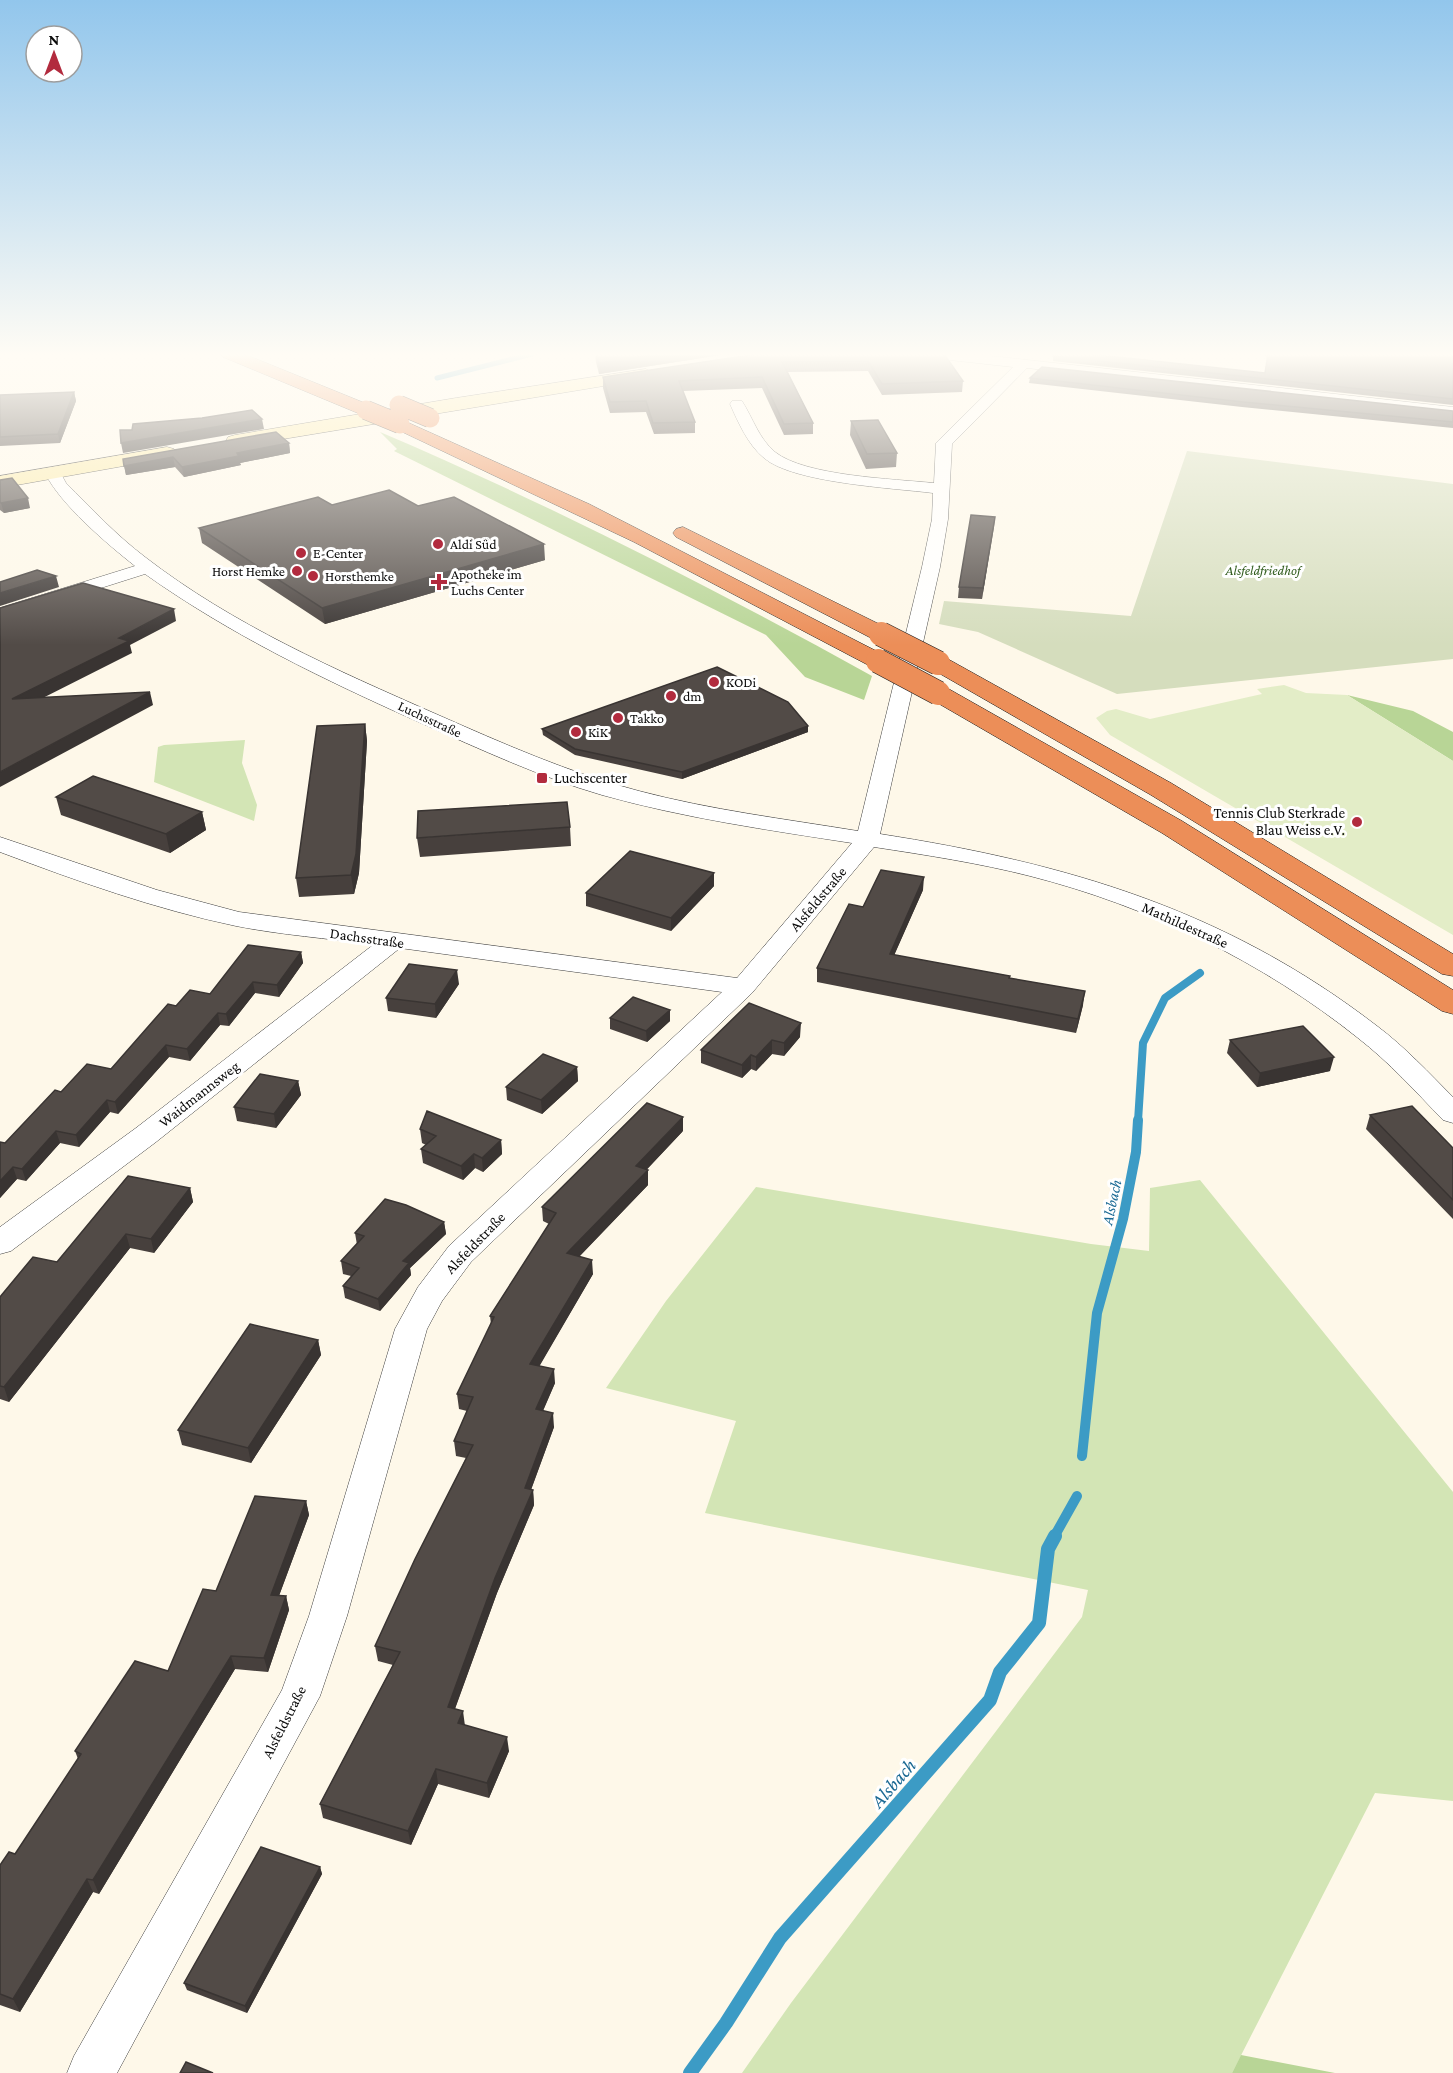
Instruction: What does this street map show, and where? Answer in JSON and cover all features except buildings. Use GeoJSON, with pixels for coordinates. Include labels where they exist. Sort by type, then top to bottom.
{"type":"FeatureCollection","features":[{"type":"Feature","properties":{"kind":"highway"},"geometry":{"type":"LineString","coordinates":[[468,451],[669,550],[938,693],[1172,827],[1453,1004]]}},
{"type":"Feature","properties":{"kind":"highway"},"geometry":{"type":"LineString","coordinates":[[662,523],[938,663],[1161,789],[1453,967]]}},
{"type":"Feature","properties":{"kind":"street"},"geometry":{"type":"LineString","coordinates":[[0,482],[181,451]]}},
{"type":"Feature","properties":{"kind":"street"},"geometry":{"type":"LineString","coordinates":[[765,451],[786,464],[811,471],[941,489]]}},
{"type":"Feature","properties":{"kind":"street","name":"Alsfeldstraße"},"geometry":{"type":"LineString","coordinates":[[91,2073],[300,1696],[328,1616],[411,1329],[429,1295],[460,1254],[743,987],[867,840],[922,614],[940,519],[943,451]]}},
{"type":"Feature","properties":{"kind":"street","name":"Luchsstraße"},"geometry":{"type":"LineString","coordinates":[[53,473],[59,485],[147,568],[206,607],[271,645],[437,723],[551,772],[638,797],[704,812],[867,840]]}},
{"type":"Feature","properties":{"kind":"street"},"geometry":{"type":"LineString","coordinates":[[0,614],[147,568]]}},
{"type":"Feature","properties":{"kind":"street","name":"Mathildestraße"},"geometry":{"type":"LineString","coordinates":[[867,840],[1031,869],[1128,899],[1178,920],[1249,955],[1339,1010],[1399,1059],[1453,1114]]}},
{"type":"Feature","properties":{"kind":"street","name":"Dachsstraße"},"geometry":{"type":"LineString","coordinates":[[0,844],[152,898],[192,909],[273,925],[743,987]]}},
{"type":"Feature","properties":{"kind":"street","name":"Waidmannsweg"},"geometry":{"type":"LineString","coordinates":[[0,1243],[156,1128],[393,941]]}},
{"type":"Feature","properties":{"kind":"green space"},"geometry":{"type":"Polygon","coordinates":[[[394,451],[422,451],[506,488],[751,610],[872,676],[864,700],[805,677],[766,635],[394,451]]]}},
{"type":"Feature","properties":{"kind":"green space","name":"Alsfeldfriedhof"},"geometry":{"type":"Polygon","coordinates":[[[1187,451],[1453,484],[1453,659],[1117,694],[978,632],[939,624],[944,601],[1131,616],[1187,451]]]}},
{"type":"Feature","properties":{"kind":"green space","name":"Tennis Club Sterkrade Blau Weiss e.V."},"geometry":{"type":"Polygon","coordinates":[[[1284,685],[1306,693],[1347,695],[1453,761],[1453,935],[1110,735],[1096,718],[1107,711],[1116,709],[1150,719],[1262,694],[1257,689],[1284,685]]]}},
{"type":"Feature","properties":{"kind":"green space"},"geometry":{"type":"Polygon","coordinates":[[[1347,695],[1413,711],[1453,732],[1453,761],[1347,695]]]}},
{"type":"Feature","properties":{"kind":"green space"},"geometry":{"type":"Polygon","coordinates":[[[245,740],[242,763],[257,805],[254,821],[154,782],[158,747],[245,740]]]}},
{"type":"Feature","properties":{"kind":"green space"},"geometry":{"type":"Polygon","coordinates":[[[1200,1180],[1453,1492],[1453,1801],[1375,1793],[1232,2073],[742,2073],[791,2003],[1082,1617],[1088,1590],[705,1513],[736,1421],[606,1388],[666,1301],[756,1187],[1091,1244],[1149,1251],[1150,1188],[1200,1180]]]}},
{"type":"Feature","properties":{"kind":"green space"},"geometry":{"type":"Polygon","coordinates":[[[1241,2055],[1335,2073],[1232,2073],[1241,2055]]]}},
{"type":"Feature","properties":{"kind":"waterway","name":"Alsbach"},"geometry":{"type":"LineString","coordinates":[[1138,1121],[1143,1043],[1165,998],[1200,973]]}},
{"type":"Feature","properties":{"kind":"waterway","name":"Alsbach"},"geometry":{"type":"LineString","coordinates":[[1082,1456],[1097,1313],[1123,1219],[1136,1152],[1138,1120]]}},
{"type":"Feature","properties":{"kind":"waterway","name":"Alsbach"},"geometry":{"type":"LineString","coordinates":[[1054,1537],[1077,1496]]}},
{"type":"Feature","properties":{"kind":"waterway","name":"Alsbach"},"geometry":{"type":"LineString","coordinates":[[690,2073],[726,2023],[780,1938],[990,1700],[1000,1672],[1039,1623],[1048,1549],[1055,1536]]}},
{"type":"Feature","properties":{"kind":"place","name":"Aldi Süd"},"geometry":{"type":"Point","coordinates":[438,544]}},
{"type":"Feature","properties":{"kind":"place","name":"E-Center"},"geometry":{"type":"Point","coordinates":[301,553]}},
{"type":"Feature","properties":{"kind":"place","name":"Horst Hemke"},"geometry":{"type":"Point","coordinates":[297,571]}},
{"type":"Feature","properties":{"kind":"place","name":"Horsthemke"},"geometry":{"type":"Point","coordinates":[313,576]}},
{"type":"Feature","properties":{"kind":"place","name":"Apotheke im Luchs Center"},"geometry":{"type":"Point","coordinates":[439,582]}},
{"type":"Feature","properties":{"kind":"place","name":"KODi"},"geometry":{"type":"Point","coordinates":[714,682]}},
{"type":"Feature","properties":{"kind":"place","name":"dm"},"geometry":{"type":"Point","coordinates":[671,696]}},
{"type":"Feature","properties":{"kind":"place","name":"Takko"},"geometry":{"type":"Point","coordinates":[618,718]}},
{"type":"Feature","properties":{"kind":"place","name":"KiK"},"geometry":{"type":"Point","coordinates":[576,732]}},
{"type":"Feature","properties":{"kind":"place","name":"Luchscenter"},"geometry":{"type":"Point","coordinates":[542,778]}},
{"type":"Feature","properties":{"kind":"place","name":"Tennis Club Sterkrade Blau Weiss e.V."},"geometry":{"type":"Point","coordinates":[1357,822]}}]}
